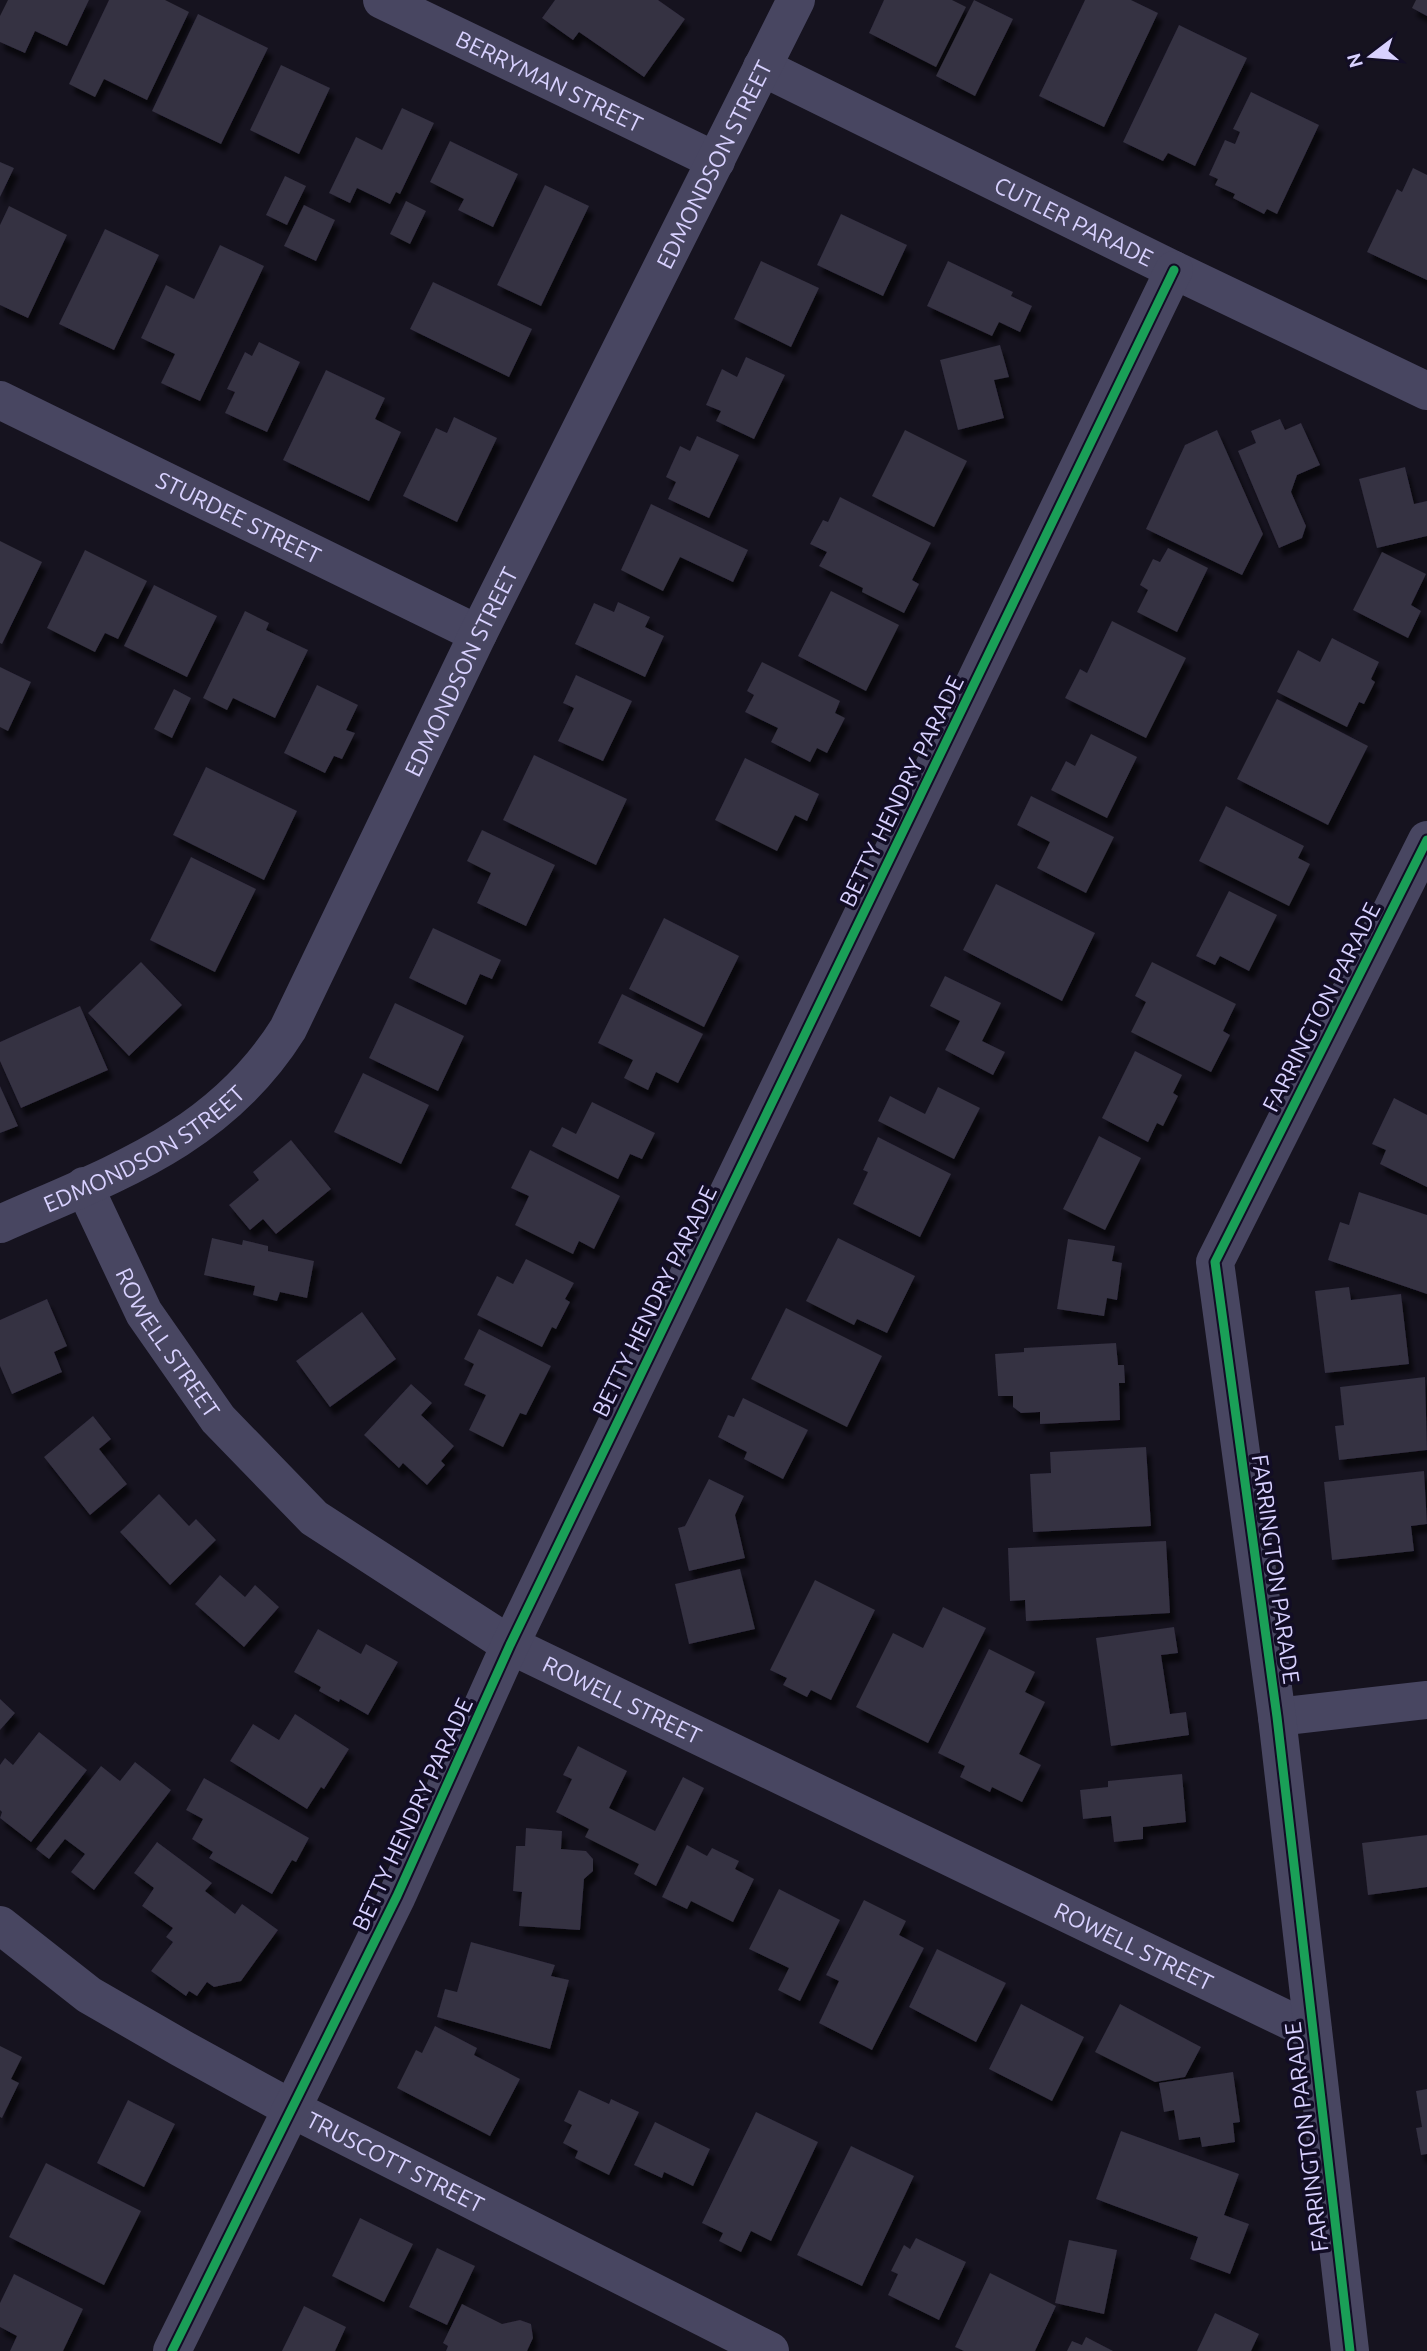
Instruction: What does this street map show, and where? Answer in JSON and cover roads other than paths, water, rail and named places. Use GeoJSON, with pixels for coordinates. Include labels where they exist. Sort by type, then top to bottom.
{"type":"FeatureCollection","features":[{"type":"Feature","properties":{"kind":"street","name":"BERRYMAN STREET"},"geometry":{"type":"LineString","coordinates":[[382,0],[716,161]]}},
{"type":"Feature","properties":{"kind":"street","name":"EDMONDSON STREET"},"geometry":{"type":"LineString","coordinates":[[0,1224],[84,1186],[190,1132],[245,1086],[269,1058],[288,1029],[478,634],[796,0]]}},
{"type":"Feature","properties":{"kind":"street","name":"CUTLER PARADE"},"geometry":{"type":"LineString","coordinates":[[762,67],[1427,391]]}},
{"type":"Feature","properties":{"kind":"street","name":"BETTY HENDRY PARADE"},"geometry":{"type":"LineString","coordinates":[[172,2351],[397,1896],[510,1644],[1174,270]]}},
{"type":"Feature","properties":{"kind":"street","name":"STURDEE STREET"},"geometry":{"type":"LineString","coordinates":[[0,400],[478,634]]}},
{"type":"Feature","properties":{"kind":"street","name":"FARRINGTON PARADE"},"geometry":{"type":"LineString","coordinates":[[1350,2351],[1277,1717],[1215,1262],[1427,840]]}},
{"type":"Feature","properties":{"kind":"street","name":"ROWELL STREET"},"geometry":{"type":"LineString","coordinates":[[84,1186],[145,1313],[218,1419],[314,1518],[510,1644],[1313,2032]]}},
{"type":"Feature","properties":{"kind":"street"},"geometry":{"type":"LineString","coordinates":[[1277,1717],[1427,1700]]}},
{"type":"Feature","properties":{"kind":"street","name":"TRUSCOTT STREET"},"geometry":{"type":"LineString","coordinates":[[0,1926],[89,1995],[292,2109],[770,2351]]}}]}
